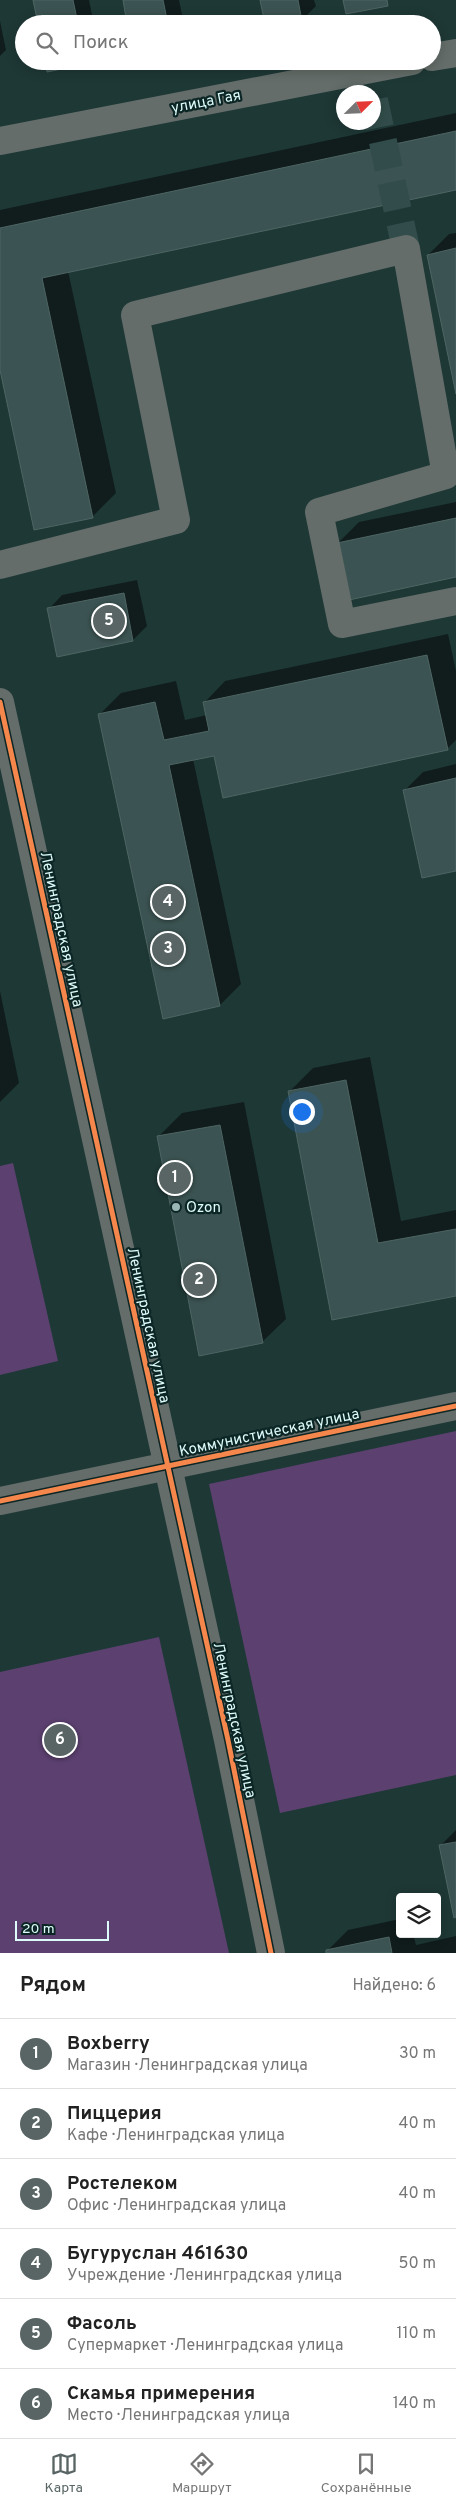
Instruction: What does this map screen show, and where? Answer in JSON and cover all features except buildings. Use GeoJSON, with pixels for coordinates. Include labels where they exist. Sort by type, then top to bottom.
{"type":"FeatureCollection","features":[{"type":"Feature","properties":{"kind":"street"},"geometry":{"type":"LineString","coordinates":[[441,56],[456,53]]}},
{"type":"Feature","properties":{"kind":"street","name":"улица Гая"},"geometry":{"type":"LineString","coordinates":[[0,141],[366,70]]}},
{"type":"Feature","properties":{"kind":"street"},"geometry":{"type":"LineString","coordinates":[[0,565],[176,520],[135,315],[406,249],[446,475],[319,512],[342,624],[456,601]]}},
{"type":"Feature","properties":{"kind":"street","name":"Ленинградская улица"},"geometry":{"type":"LineString","coordinates":[[0,702],[228,1740],[271,1953]]}},
{"type":"Feature","properties":{"kind":"street","name":"Коммунистическая улица"},"geometry":{"type":"LineString","coordinates":[[0,1501],[456,1406]]}},
{"type":"Feature","properties":{"kind":"shaded area"},"geometry":{"type":"Polygon","coordinates":[[[13,1163],[58,1361],[0,1375],[0,1166],[13,1163]]]}},
{"type":"Feature","properties":{"kind":"shaded area"},"geometry":{"type":"Polygon","coordinates":[[[456,1431],[456,1775],[280,1813],[209,1484],[456,1431]]]}},
{"type":"Feature","properties":{"kind":"shaded area"},"geometry":{"type":"Polygon","coordinates":[[[159,1637],[229,1953],[0,1953],[0,1672],[159,1637]]]}},
{"type":"Feature","properties":{"kind":"tunnel"},"geometry":{"type":"LineString","coordinates":[[380,130],[406,249]]}},
{"type":"Feature","properties":{"kind":"cycle path"},"geometry":{"type":"LineString","coordinates":[[0,702],[228,1740],[271,1953]]}},
{"type":"Feature","properties":{"kind":"cycle path"},"geometry":{"type":"LineString","coordinates":[[0,1501],[456,1406]]}},
{"type":"Feature","properties":{"kind":"place","name":"Фасоль"},"geometry":{"type":"Point","coordinates":[109,621]}},
{"type":"Feature","properties":{"kind":"place","name":"Бугуруслан 461630"},"geometry":{"type":"Point","coordinates":[168,902]}},
{"type":"Feature","properties":{"kind":"place","name":"Ростелеком"},"geometry":{"type":"Point","coordinates":[168,949]}},
{"type":"Feature","properties":{"kind":"place","name":"Boxberry"},"geometry":{"type":"Point","coordinates":[175,1178]}},
{"type":"Feature","properties":{"kind":"place","name":"Ozon"},"geometry":{"type":"Point","coordinates":[176,1207]}},
{"type":"Feature","properties":{"kind":"place","name":"Пиццерия"},"geometry":{"type":"Point","coordinates":[199,1280]}},
{"type":"Feature","properties":{"kind":"place","name":"Скамья примерения"},"geometry":{"type":"Point","coordinates":[60,1740]}}]}
